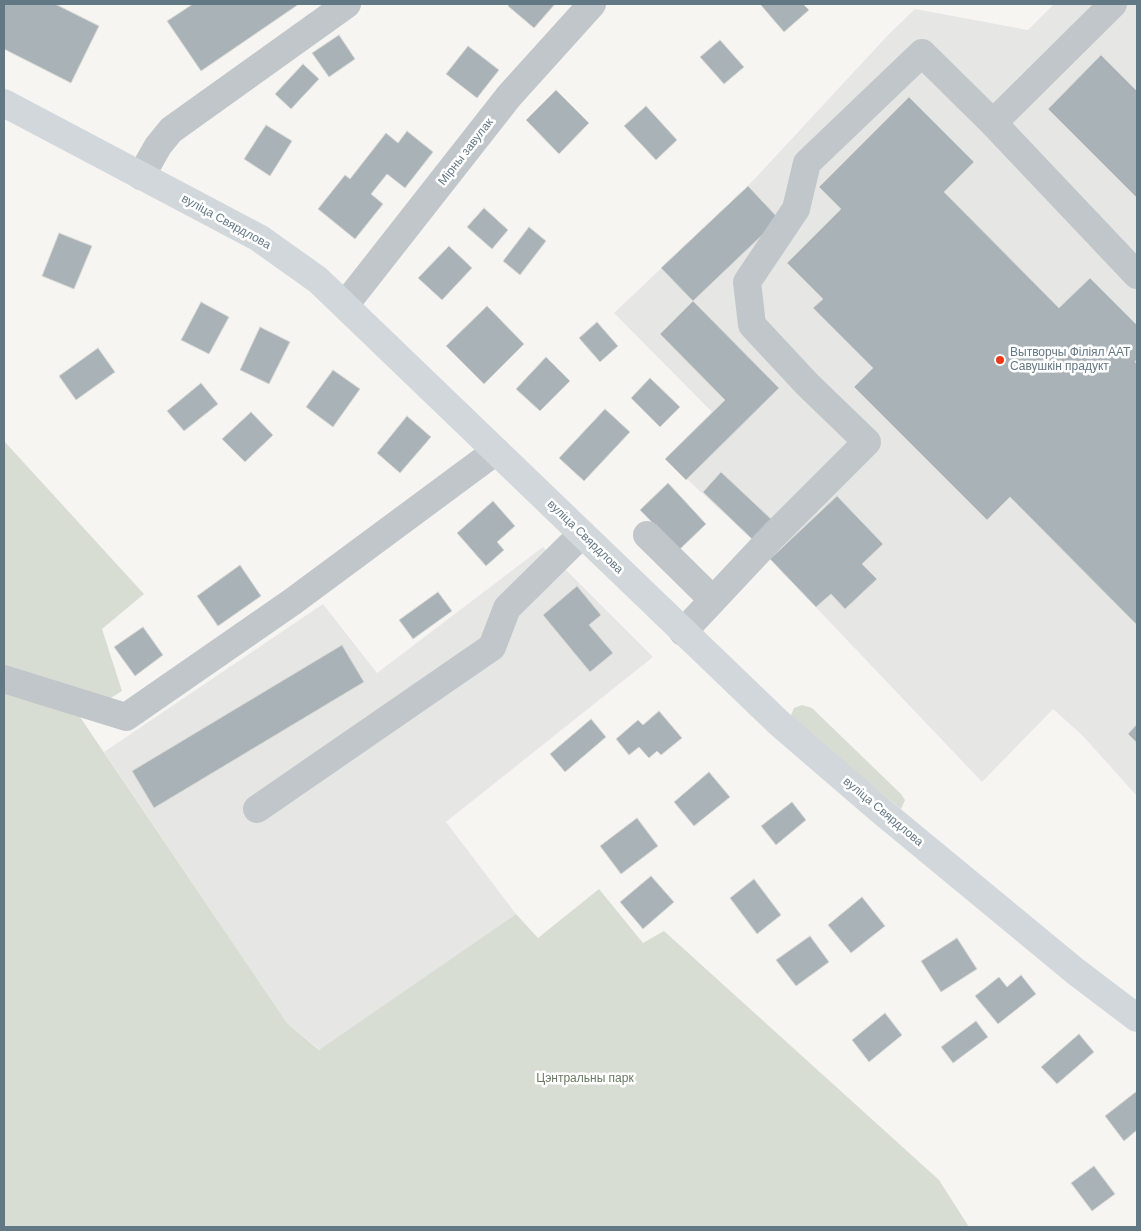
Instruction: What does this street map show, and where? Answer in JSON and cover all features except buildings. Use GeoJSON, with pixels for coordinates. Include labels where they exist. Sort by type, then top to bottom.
{"type":"FeatureCollection","features":[{"type":"Feature","properties":{"kind":"main road","name":"вуліца Свярдлова"},"geometry":{"type":"LineString","coordinates":[[4,103],[258,238],[318,280],[780,724],[880,810],[1076,971],[1137,1018]]}},
{"type":"Feature","properties":{"kind":"street"},"geometry":{"type":"LineString","coordinates":[[141,176],[158,146],[170,130],[347,4]]}},
{"type":"Feature","properties":{"kind":"street","name":"Мірны завулак"},"geometry":{"type":"LineString","coordinates":[[345,305],[509,96],[592,4]]}},
{"type":"Feature","properties":{"kind":"street"},"geometry":{"type":"LineString","coordinates":[[993,123],[1113,4]]}},
{"type":"Feature","properties":{"kind":"street"},"geometry":{"type":"LineString","coordinates":[[683,632],[712,599],[867,442],[807,384],[752,325],[747,282],[796,209],[807,163],[922,53],[993,123],[1137,275]]}},
{"type":"Feature","properties":{"kind":"street"},"geometry":{"type":"LineString","coordinates":[[4,680],[126,717],[292,602],[496,452]]}},
{"type":"Feature","properties":{"kind":"street"},"geometry":{"type":"LineString","coordinates":[[257,809],[492,647],[507,608],[582,534]]}},
{"type":"Feature","properties":{"kind":"street"},"geometry":{"type":"LineString","coordinates":[[646,535],[712,599]]}},
{"type":"Feature","properties":{"kind":"shaded area","name":"Вытворчы Філіял ААТ Савушкін прадукт"},"geometry":{"type":"Polygon","coordinates":[[[1054,4],[1137,4],[1137,796],[1083,736],[1053,709],[982,782],[770,559],[783,546],[773,536],[752,539],[665,459],[712,412],[614,313],[748,186],[889,34],[915,9],[1028,30],[1054,4]]]}},
{"type":"Feature","properties":{"kind":"shaded area"},"geometry":{"type":"Polygon","coordinates":[[[543,547],[653,657],[446,822],[516,914],[320,1050],[287,1023],[104,752],[323,604],[377,673],[543,547]]]}},
{"type":"Feature","properties":{"kind":"green space","name":"Цэнтральны парк"},"geometry":{"type":"Polygon","coordinates":[[[4,441],[144,594],[102,629],[122,691],[80,717],[287,1023],[319,1050],[516,914],[538,938],[599,889],[643,943],[664,931],[939,1180],[969,1227],[4,1227],[4,441]]]}},
{"type":"Feature","properties":{"kind":"green space"},"geometry":{"type":"Polygon","coordinates":[[[802,705],[812,708],[901,794],[905,800],[901,809],[792,720],[791,715],[794,708],[802,705]]]}},
{"type":"Feature","properties":{"kind":"place","name":"Вытворчы Філіял ААТ Савушкін прадукт"},"geometry":{"type":"Point","coordinates":[1000,360]}}]}
